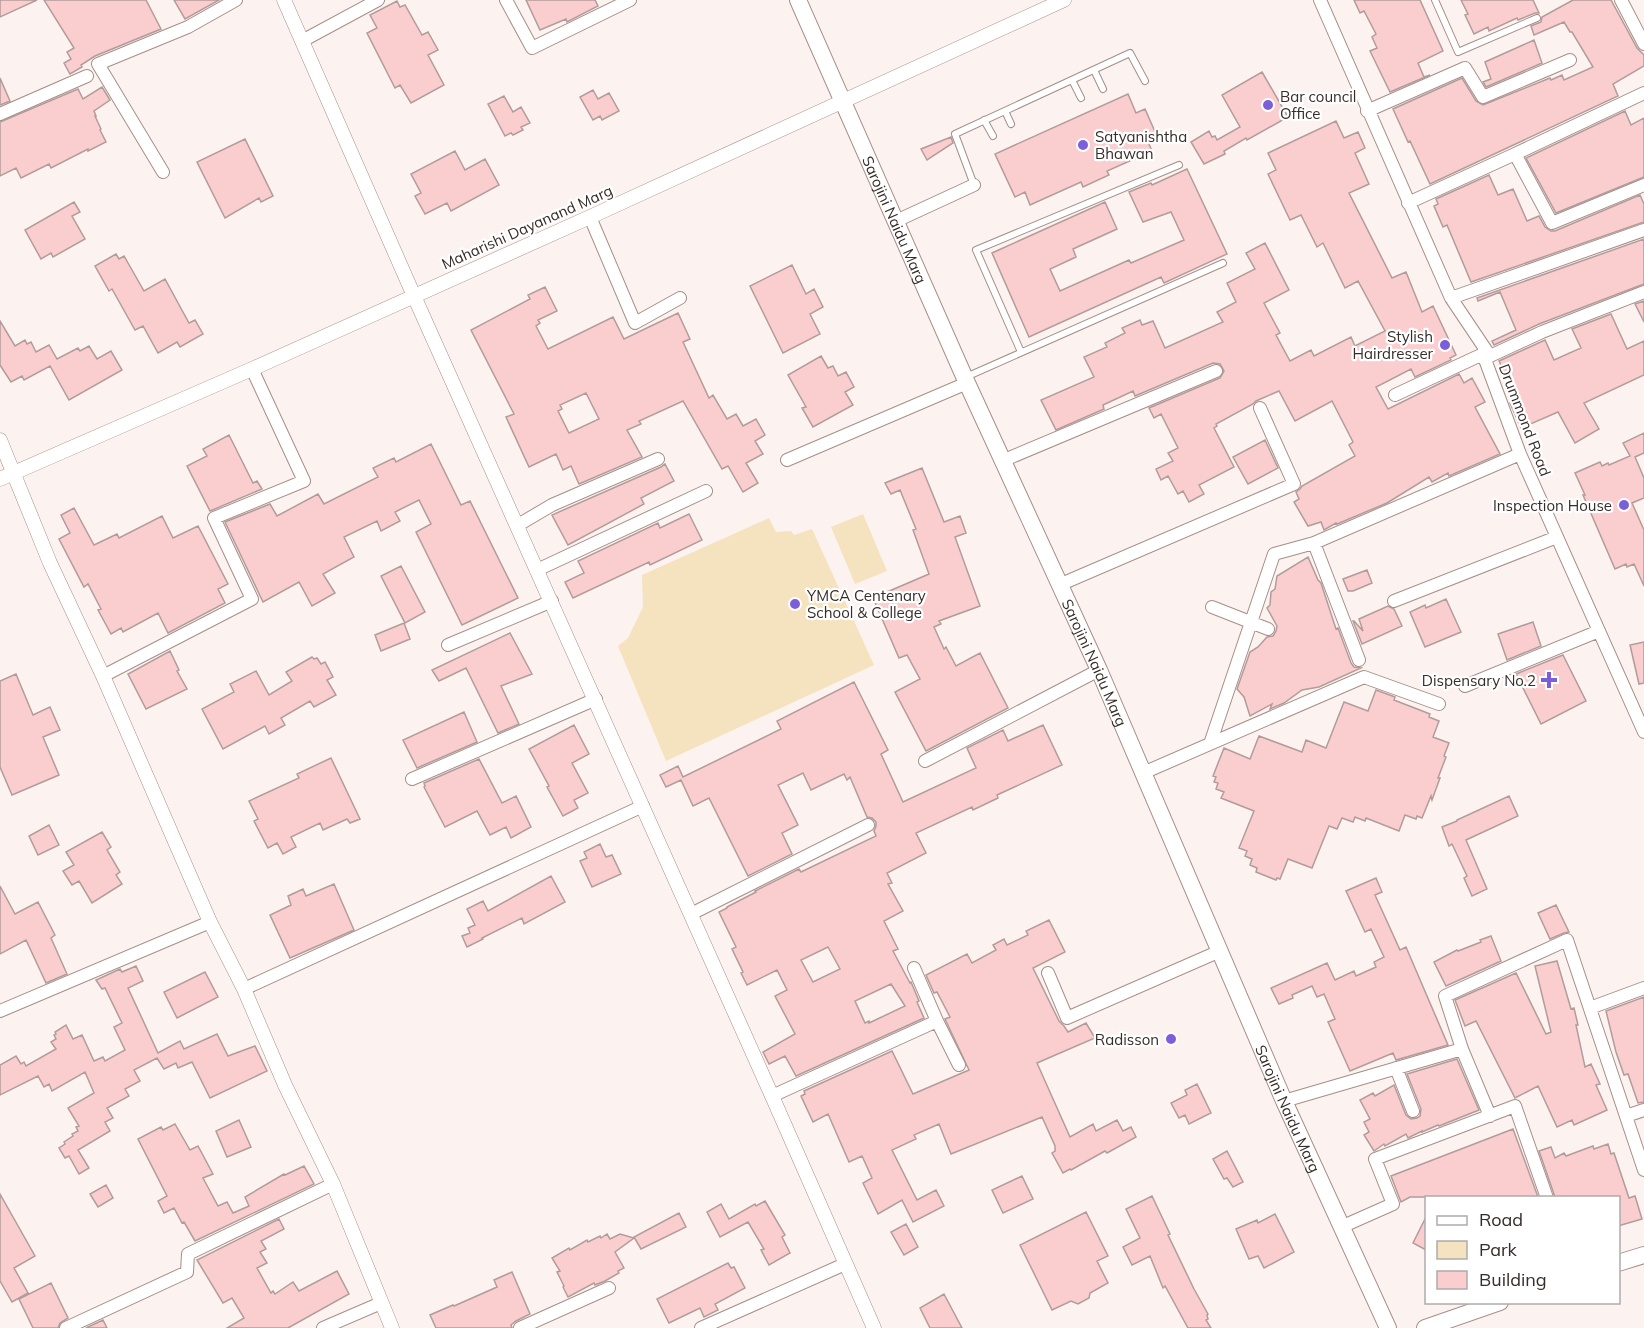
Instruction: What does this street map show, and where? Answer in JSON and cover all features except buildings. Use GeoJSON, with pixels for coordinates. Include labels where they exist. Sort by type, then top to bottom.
{"type":"FeatureCollection","features":[{"type":"Feature","properties":{"kind":"main road","name":"Sarojini Naidu Marg"},"geometry":{"type":"LineString","coordinates":[[798,0],[1002,461],[1099,670],[1284,1101],[1388,1328]]}},
{"type":"Feature","properties":{"kind":"main road"},"geometry":{"type":"LineString","coordinates":[[1620,1262],[1644,1255]]}},
{"type":"Feature","properties":{"kind":"main road"},"geometry":{"type":"LineString","coordinates":[[1425,1328],[1494,1304]]}},
{"type":"Feature","properties":{"kind":"street"},"geometry":{"type":"LineString","coordinates":[[163,172],[98,64],[188,27],[236,0]]}},
{"type":"Feature","properties":{"kind":"street"},"geometry":{"type":"LineString","coordinates":[[285,0],[414,296],[644,806],[874,1328]]}},
{"type":"Feature","properties":{"kind":"street"},"geometry":{"type":"LineString","coordinates":[[302,40],[378,0]]}},
{"type":"Feature","properties":{"kind":"street"},"geometry":{"type":"LineString","coordinates":[[506,0],[532,48],[630,0]]}},
{"type":"Feature","properties":{"kind":"street","name":"Maharishi Dayanand Marg"},"geometry":{"type":"LineString","coordinates":[[0,479],[590,217],[1064,0]]}},
{"type":"Feature","properties":{"kind":"street","name":"Drummond Road"},"geometry":{"type":"LineString","coordinates":[[1320,0],[1450,298],[1487,355],[1520,454],[1644,732]]}},
{"type":"Feature","properties":{"kind":"street"},"geometry":{"type":"LineString","coordinates":[[1621,0],[1644,44]]}},
{"type":"Feature","properties":{"kind":"street"},"geometry":{"type":"LineString","coordinates":[[1367,111],[1465,68],[1483,97],[1570,60]]}},
{"type":"Feature","properties":{"kind":"street"},"geometry":{"type":"LineString","coordinates":[[0,114],[87,76]]}},
{"type":"Feature","properties":{"kind":"street"},"geometry":{"type":"LineString","coordinates":[[1408,203],[1644,93]]}},
{"type":"Feature","properties":{"kind":"street"},"geometry":{"type":"LineString","coordinates":[[1515,154],[1552,223],[1644,185]]}},
{"type":"Feature","properties":{"kind":"street"},"geometry":{"type":"LineString","coordinates":[[896,221],[974,185]]}},
{"type":"Feature","properties":{"kind":"street"},"geometry":{"type":"LineString","coordinates":[[590,217],[635,323],[680,298]]}},
{"type":"Feature","properties":{"kind":"street"},"geometry":{"type":"LineString","coordinates":[[1450,298],[1644,230]]}},
{"type":"Feature","properties":{"kind":"street"},"geometry":{"type":"LineString","coordinates":[[1395,395],[1542,332],[1644,292]]}},
{"type":"Feature","properties":{"kind":"street"},"geometry":{"type":"LineString","coordinates":[[103,676],[252,599],[214,518],[304,481],[252,369]]}},
{"type":"Feature","properties":{"kind":"street"},"geometry":{"type":"LineString","coordinates":[[1002,461],[1216,371]]}},
{"type":"Feature","properties":{"kind":"street"},"geometry":{"type":"LineString","coordinates":[[787,460],[966,380]]}},
{"type":"Feature","properties":{"kind":"street"},"geometry":{"type":"LineString","coordinates":[[1059,585],[1294,484],[1260,408]]}},
{"type":"Feature","properties":{"kind":"street"},"geometry":{"type":"LineString","coordinates":[[0,440],[50,563],[103,676],[210,922],[244,988],[285,1085],[333,1185],[392,1328]]}},
{"type":"Feature","properties":{"kind":"street"},"geometry":{"type":"LineString","coordinates":[[1210,744],[1274,554],[1314,543],[1520,454]]}},
{"type":"Feature","properties":{"kind":"street"},"geometry":{"type":"LineString","coordinates":[[518,525],[552,505],[658,459]]}},
{"type":"Feature","properties":{"kind":"street"},"geometry":{"type":"LineString","coordinates":[[537,570],[706,491]]}},
{"type":"Feature","properties":{"kind":"street"},"geometry":{"type":"LineString","coordinates":[[1395,601],[1557,537]]}},
{"type":"Feature","properties":{"kind":"street"},"geometry":{"type":"LineString","coordinates":[[1314,543],[1359,660]]}},
{"type":"Feature","properties":{"kind":"street"},"geometry":{"type":"LineString","coordinates":[[448,645],[552,601]]}},
{"type":"Feature","properties":{"kind":"street"},"geometry":{"type":"LineString","coordinates":[[1212,607],[1268,629]]}},
{"type":"Feature","properties":{"kind":"street"},"geometry":{"type":"LineString","coordinates":[[1465,686],[1599,631]]}},
{"type":"Feature","properties":{"kind":"street"},"geometry":{"type":"LineString","coordinates":[[925,761],[1099,670]]}},
{"type":"Feature","properties":{"kind":"street"},"geometry":{"type":"LineString","coordinates":[[1143,772],[1364,677],[1439,704]]}},
{"type":"Feature","properties":{"kind":"street"},"geometry":{"type":"LineString","coordinates":[[412,780],[596,699]]}},
{"type":"Feature","properties":{"kind":"street"},"geometry":{"type":"LineString","coordinates":[[244,988],[644,806]]}},
{"type":"Feature","properties":{"kind":"street"},"geometry":{"type":"LineString","coordinates":[[691,914],[868,825]]}},
{"type":"Feature","properties":{"kind":"street"},"geometry":{"type":"LineString","coordinates":[[0,1011],[210,922]]}},
{"type":"Feature","properties":{"kind":"street"},"geometry":{"type":"LineString","coordinates":[[1490,1116],[1462,1049],[1445,996],[1567,940],[1644,1170]]}},
{"type":"Feature","properties":{"kind":"street"},"geometry":{"type":"LineString","coordinates":[[1048,973],[1067,1018],[1220,951]]}},
{"type":"Feature","properties":{"kind":"street"},"geometry":{"type":"LineString","coordinates":[[914,968],[959,1065]]}},
{"type":"Feature","properties":{"kind":"street"},"geometry":{"type":"LineString","coordinates":[[1590,1008],[1644,988]]}},
{"type":"Feature","properties":{"kind":"street"},"geometry":{"type":"LineString","coordinates":[[772,1096],[938,1021]]}},
{"type":"Feature","properties":{"kind":"street"},"geometry":{"type":"LineString","coordinates":[[1284,1101],[1462,1049]]}},
{"type":"Feature","properties":{"kind":"street"},"geometry":{"type":"LineString","coordinates":[[1396,1068],[1413,1111]]}},
{"type":"Feature","properties":{"kind":"street"},"geometry":{"type":"LineString","coordinates":[[1341,1227],[1393,1204],[1375,1159],[1515,1106],[1547,1196]]}},
{"type":"Feature","properties":{"kind":"street"},"geometry":{"type":"LineString","coordinates":[[1626,1116],[1644,1110]]}},
{"type":"Feature","properties":{"kind":"street"},"geometry":{"type":"LineString","coordinates":[[66,1328],[186,1272],[188,1254],[333,1185]]}},
{"type":"Feature","properties":{"kind":"street"},"geometry":{"type":"LineString","coordinates":[[701,1328],[845,1264]]}},
{"type":"Feature","properties":{"kind":"street"},"geometry":{"type":"LineString","coordinates":[[520,1328],[609,1287]]}},
{"type":"Feature","properties":{"kind":"street"},"geometry":{"type":"LineString","coordinates":[[322,1328],[381,1304]]}},
{"type":"Feature","properties":{"kind":"lane"},"geometry":{"type":"LineString","coordinates":[[1435,0],[1458,52],[1537,18]]}},
{"type":"Feature","properties":{"kind":"lane"},"geometry":{"type":"LineString","coordinates":[[974,185],[955,134],[1130,53],[1145,81]]}},
{"type":"Feature","properties":{"kind":"lane"},"geometry":{"type":"LineString","coordinates":[[1094,70],[1103,89]]}},
{"type":"Feature","properties":{"kind":"lane"},"geometry":{"type":"LineString","coordinates":[[1072,80],[1081,98]]}},
{"type":"Feature","properties":{"kind":"lane"},"geometry":{"type":"LineString","coordinates":[[1005,111],[1011,124]]}},
{"type":"Feature","properties":{"kind":"lane"},"geometry":{"type":"LineString","coordinates":[[984,120],[993,136]]}},
{"type":"Feature","properties":{"kind":"lane"},"geometry":{"type":"LineString","coordinates":[[1021,352],[976,250],[1179,165]]}},
{"type":"Feature","properties":{"kind":"lane"},"geometry":{"type":"LineString","coordinates":[[966,380],[1021,352],[1223,263]]}},
{"type":"Feature","properties":{"kind":"green space"},"geometry":{"type":"Polygon","coordinates":[[[863,514],[887,571],[855,584],[831,527],[863,514]]]}},
{"type":"Feature","properties":{"kind":"green space"},"geometry":{"type":"Polygon","coordinates":[[[769,518],[776,532],[791,531],[794,535],[812,529],[874,665],[666,761],[618,646],[628,638],[643,607],[642,575],[769,518]]]}},
{"type":"Feature","properties":{"kind":"place","name":"Bar council Office"},"geometry":{"type":"Point","coordinates":[1268,105]}},
{"type":"Feature","properties":{"kind":"place","name":"Satyanishtha Bhawan"},"geometry":{"type":"Point","coordinates":[1083,145]}},
{"type":"Feature","properties":{"kind":"place","name":"Stylish Hairdresser"},"geometry":{"type":"Point","coordinates":[1445,345]}},
{"type":"Feature","properties":{"kind":"place","name":"Inspection House"},"geometry":{"type":"Point","coordinates":[1624,505]}},
{"type":"Feature","properties":{"kind":"place","name":"YMCA Centenary School & College"},"geometry":{"type":"Point","coordinates":[795,604]}},
{"type":"Feature","properties":{"kind":"place","name":"Dispensary No.2"},"geometry":{"type":"Point","coordinates":[1549,680]}},
{"type":"Feature","properties":{"kind":"place","name":"Radisson"},"geometry":{"type":"Point","coordinates":[1171,1039]}}]}
